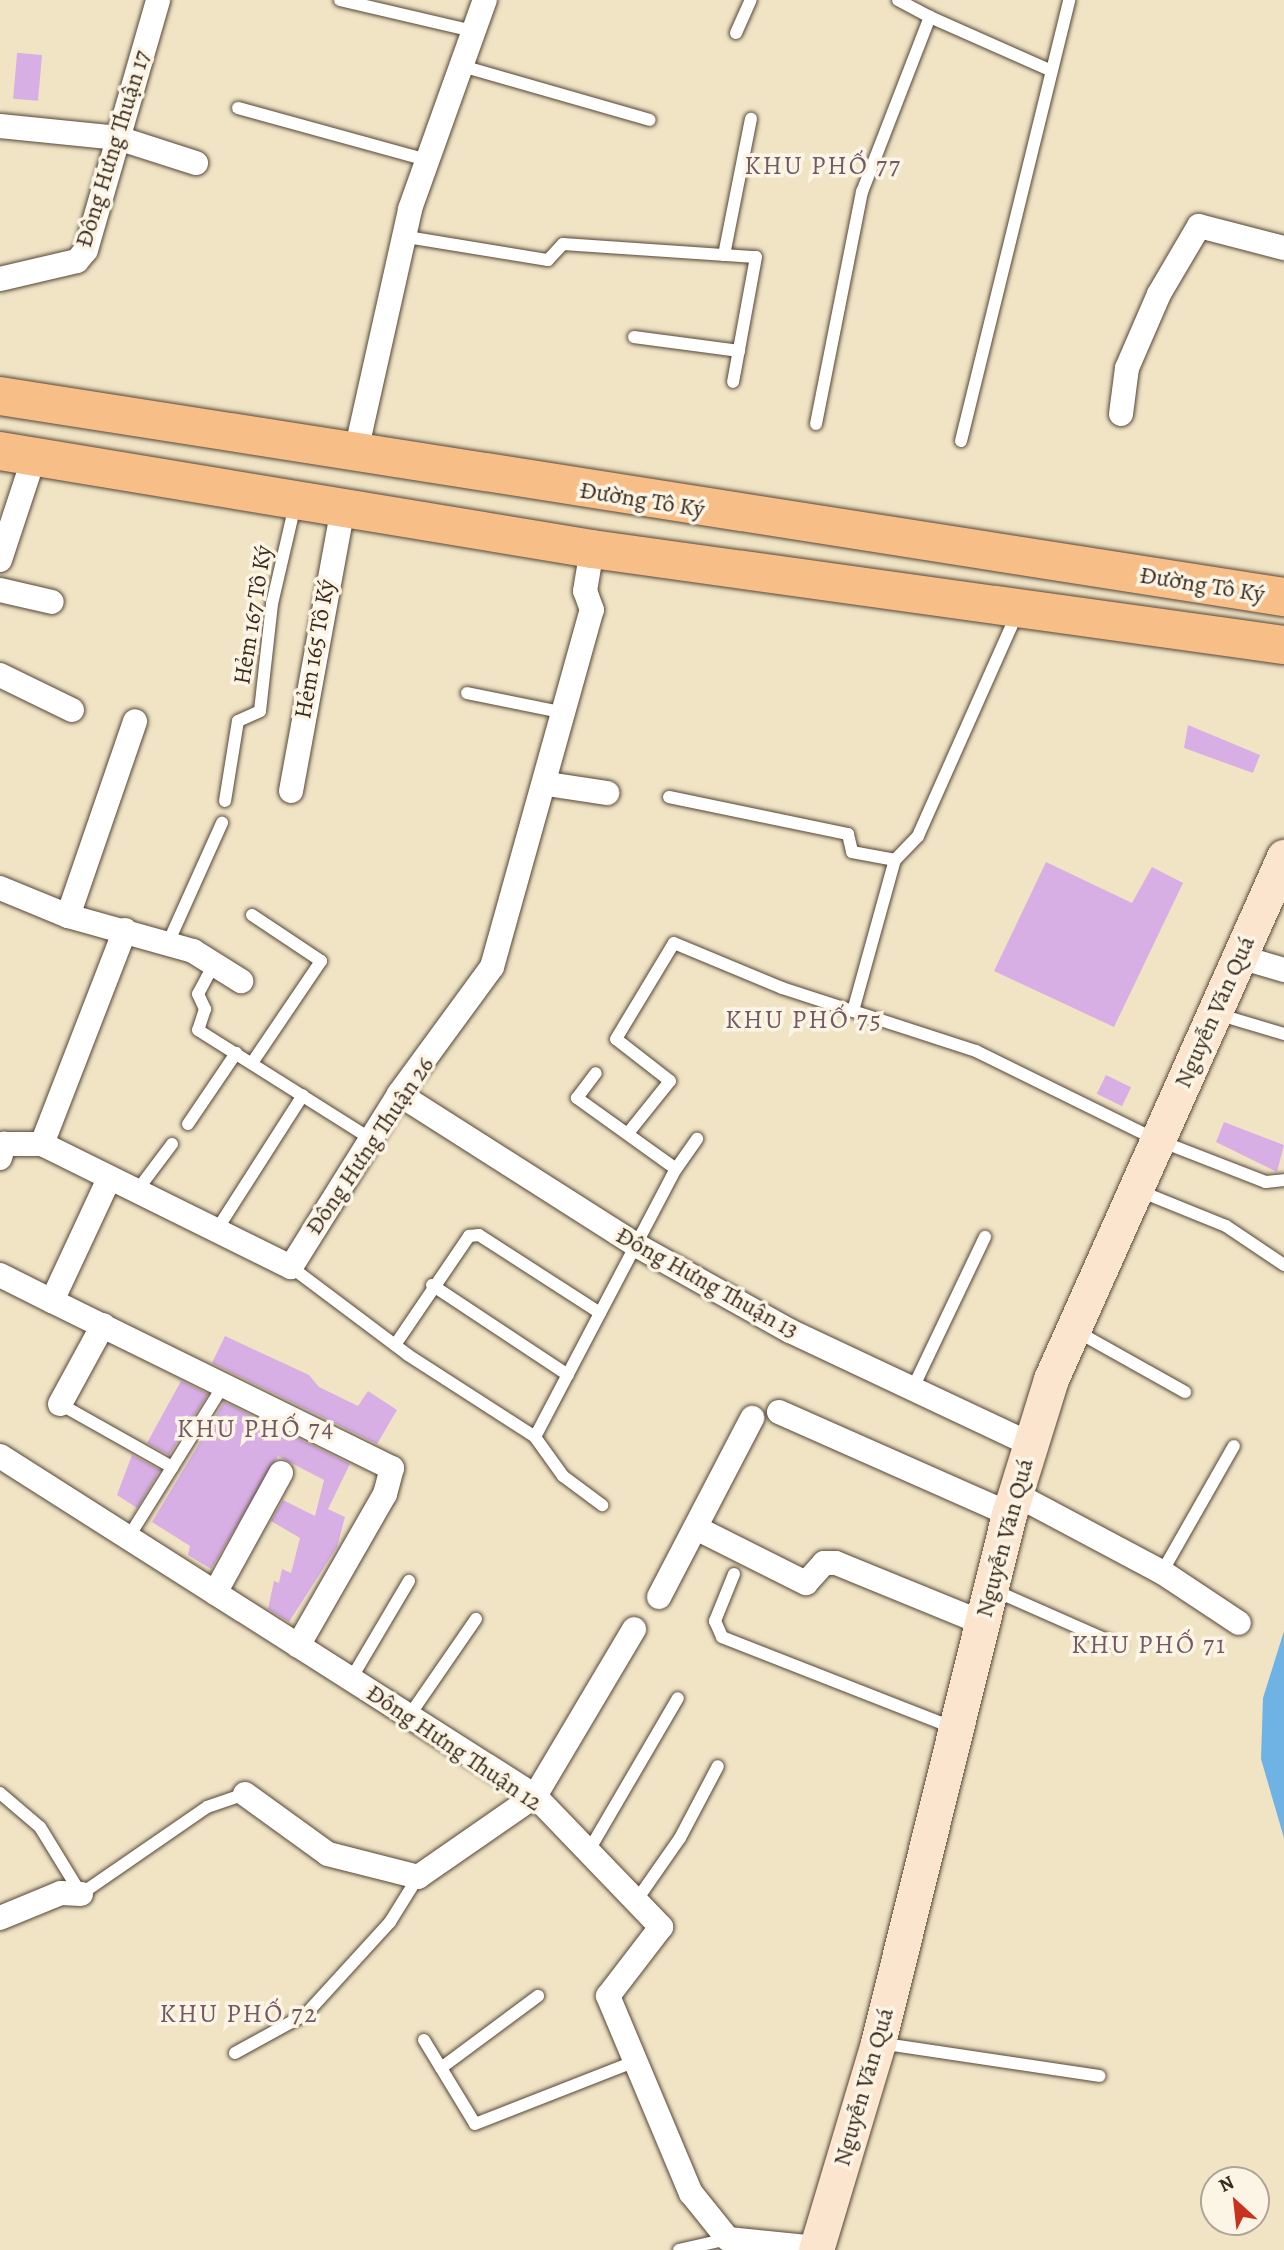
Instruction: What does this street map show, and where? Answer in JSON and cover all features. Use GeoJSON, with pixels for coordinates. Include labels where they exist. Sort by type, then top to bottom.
{"type":"FeatureCollection","features":[{"type":"Feature","properties":{"kind":"main road","name":"Đường Tô Ký"},"geometry":{"type":"LineString","coordinates":[[0,396],[355,456],[1284,597]]}},
{"type":"Feature","properties":{"kind":"main road","name":"Đường Tô Ký"},"geometry":{"type":"LineString","coordinates":[[17,456],[592,549],[1284,645]]}},
{"type":"Feature","properties":{"kind":"main road"},"geometry":{"type":"LineString","coordinates":[[344,509],[355,456]]}},
{"type":"Feature","properties":{"kind":"main road","name":"Nguyễn Văn Quá"},"geometry":{"type":"LineString","coordinates":[[816,2249],[878,2043],[958,1730],[1012,1504],[1030,1444],[1073,1329],[1136,1190],[1155,1139],[1217,1014],[1284,857]]}},
{"type":"Feature","properties":{"kind":"street","name":"Đông Hưng Thuận 17"},"geometry":{"type":"LineString","coordinates":[[0,279],[77,261],[86,250],[158,0]]}},
{"type":"Feature","properties":{"kind":"street"},"geometry":{"type":"LineString","coordinates":[[355,456],[427,160],[478,33],[485,0]]}},
{"type":"Feature","properties":{"kind":"street"},"geometry":{"type":"LineString","coordinates":[[0,125],[118,138],[196,163]]}},
{"type":"Feature","properties":{"kind":"street"},"geometry":{"type":"LineString","coordinates":[[1121,414],[1127,368],[1159,294],[1199,226],[1284,248]]}},
{"type":"Feature","properties":{"kind":"street"},"geometry":{"type":"LineString","coordinates":[[0,560],[17,456]]}},
{"type":"Feature","properties":{"kind":"street","name":"Hẻm 165 Tô Ký"},"geometry":{"type":"LineString","coordinates":[[290,791],[344,509]]}},
{"type":"Feature","properties":{"kind":"street","name":"Đông Hưng Thuận 26"},"geometry":{"type":"LineString","coordinates":[[291,1267],[399,1094],[492,967],[547,784],[592,610],[585,591],[592,549]]}},
{"type":"Feature","properties":{"kind":"street"},"geometry":{"type":"LineString","coordinates":[[0,590],[52,602]]}},
{"type":"Feature","properties":{"kind":"street"},"geometry":{"type":"LineString","coordinates":[[0,675],[72,710]]}},
{"type":"Feature","properties":{"kind":"street"},"geometry":{"type":"LineString","coordinates":[[68,916],[135,721]]}},
{"type":"Feature","properties":{"kind":"street"},"geometry":{"type":"LineString","coordinates":[[547,784],[607,793]]}},
{"type":"Feature","properties":{"kind":"street"},"geometry":{"type":"LineString","coordinates":[[1,891],[68,916],[168,943],[214,964],[242,981]]}},
{"type":"Feature","properties":{"kind":"street"},"geometry":{"type":"LineString","coordinates":[[43,1144],[125,930]]}},
{"type":"Feature","properties":{"kind":"street"},"geometry":{"type":"LineString","coordinates":[[1240,957],[1284,970]]}},
{"type":"Feature","properties":{"kind":"street","name":"Đông Hưng Thuận 13"},"geometry":{"type":"LineString","coordinates":[[399,1094],[636,1245],[911,1392],[1030,1444]]}},
{"type":"Feature","properties":{"kind":"street"},"geometry":{"type":"LineString","coordinates":[[0,1158],[4,1144],[43,1144],[291,1267]]}},
{"type":"Feature","properties":{"kind":"street"},"geometry":{"type":"LineString","coordinates":[[52,1301],[109,1179]]}},
{"type":"Feature","properties":{"kind":"street"},"geometry":{"type":"LineString","coordinates":[[0,1275],[225,1382],[394,1472],[298,1646]]}},
{"type":"Feature","properties":{"kind":"street"},"geometry":{"type":"LineString","coordinates":[[60,1404],[103,1325]]}},
{"type":"Feature","properties":{"kind":"street"},"geometry":{"type":"LineString","coordinates":[[779,1412],[1012,1504],[1162,1572],[1239,1623]]}},
{"type":"Feature","properties":{"kind":"street"},"geometry":{"type":"LineString","coordinates":[[659,1597],[698,1529],[752,1418]]}},
{"type":"Feature","properties":{"kind":"street","name":"Đông Hưng Thuận 12"},"geometry":{"type":"LineString","coordinates":[[0,1456],[535,1796],[661,1927],[608,1996],[633,2062],[691,2193],[728,2239]]}},
{"type":"Feature","properties":{"kind":"street"},"geometry":{"type":"LineString","coordinates":[[215,1593],[281,1473]]}},
{"type":"Feature","properties":{"kind":"street"},"geometry":{"type":"LineString","coordinates":[[698,1529],[800,1581],[811,1581],[824,1563],[836,1563],[983,1623]]}},
{"type":"Feature","properties":{"kind":"street"},"geometry":{"type":"LineString","coordinates":[[245,1794],[328,1854],[418,1877],[535,1796],[634,1629]]}},
{"type":"Feature","properties":{"kind":"street"},"geometry":{"type":"LineString","coordinates":[[0,1918],[61,1893],[81,1894]]}},
{"type":"Feature","properties":{"kind":"street"},"geometry":{"type":"LineString","coordinates":[[728,2239],[816,2249]]}},
{"type":"Feature","properties":{"kind":"lane"},"geometry":{"type":"LineString","coordinates":[[340,0],[478,33]]}},
{"type":"Feature","properties":{"kind":"lane"},"geometry":{"type":"LineString","coordinates":[[736,33],[751,0]]}},
{"type":"Feature","properties":{"kind":"lane"},"geometry":{"type":"LineString","coordinates":[[898,0],[1052,71]]}},
{"type":"Feature","properties":{"kind":"lane"},"geometry":{"type":"LineString","coordinates":[[961,441],[1069,0]]}},
{"type":"Feature","properties":{"kind":"lane"},"geometry":{"type":"LineString","coordinates":[[816,424],[862,192],[930,17]]}},
{"type":"Feature","properties":{"kind":"lane"},"geometry":{"type":"LineString","coordinates":[[465,67],[650,120]]}},
{"type":"Feature","properties":{"kind":"lane"},"geometry":{"type":"LineString","coordinates":[[238,108],[427,160]]}},
{"type":"Feature","properties":{"kind":"lane"},"geometry":{"type":"LineString","coordinates":[[724,255],[751,119]]}},
{"type":"Feature","properties":{"kind":"lane"},"geometry":{"type":"LineString","coordinates":[[407,237],[548,260],[563,244],[756,257],[733,382]]}},
{"type":"Feature","properties":{"kind":"lane"},"geometry":{"type":"LineString","coordinates":[[634,337],[739,351]]}},
{"type":"Feature","properties":{"kind":"lane","name":"Hẻm 167 Tô Ký"},"geometry":{"type":"LineString","coordinates":[[225,801],[238,721],[260,711],[272,604],[296,501]]}},
{"type":"Feature","properties":{"kind":"lane"},"geometry":{"type":"LineString","coordinates":[[853,1011],[895,860],[918,836],[1020,607]]}},
{"type":"Feature","properties":{"kind":"lane"},"geometry":{"type":"LineString","coordinates":[[467,693],[565,713]]}},
{"type":"Feature","properties":{"kind":"lane"},"geometry":{"type":"LineString","coordinates":[[669,797],[848,834],[852,852],[895,860]]}},
{"type":"Feature","properties":{"kind":"lane"},"geometry":{"type":"LineString","coordinates":[[168,943],[222,823]]}},
{"type":"Feature","properties":{"kind":"lane"},"geometry":{"type":"LineString","coordinates":[[252,915],[321,961],[252,1063]]}},
{"type":"Feature","properties":{"kind":"lane"},"geometry":{"type":"LineString","coordinates":[[629,1132],[670,1081],[617,1040],[674,943],[853,1011],[976,1051],[1155,1139],[1266,1182],[1284,1180]]}},
{"type":"Feature","properties":{"kind":"lane"},"geometry":{"type":"LineString","coordinates":[[214,964],[198,994],[205,1009],[198,1030],[371,1139]]}},
{"type":"Feature","properties":{"kind":"lane"},"geometry":{"type":"LineString","coordinates":[[1217,1014],[1284,1034]]}},
{"type":"Feature","properties":{"kind":"lane"},"geometry":{"type":"LineString","coordinates":[[188,1124],[236,1053]]}},
{"type":"Feature","properties":{"kind":"lane"},"geometry":{"type":"LineString","coordinates":[[596,1073],[577,1098],[629,1132],[676,1169]]}},
{"type":"Feature","properties":{"kind":"lane"},"geometry":{"type":"LineString","coordinates":[[216,1231],[303,1095]]}},
{"type":"Feature","properties":{"kind":"lane"},"geometry":{"type":"LineString","coordinates":[[535,1437],[676,1169],[697,1139]]}},
{"type":"Feature","properties":{"kind":"lane"},"geometry":{"type":"LineString","coordinates":[[136,1192],[172,1144]]}},
{"type":"Feature","properties":{"kind":"lane"},"geometry":{"type":"LineString","coordinates":[[1136,1190],[1226,1226],[1284,1265]]}},
{"type":"Feature","properties":{"kind":"lane"},"geometry":{"type":"LineString","coordinates":[[395,1345],[462,1241],[479,1236],[600,1313]]}},
{"type":"Feature","properties":{"kind":"lane"},"geometry":{"type":"LineString","coordinates":[[911,1392],[985,1237]]}},
{"type":"Feature","properties":{"kind":"lane"},"geometry":{"type":"LineString","coordinates":[[291,1267],[395,1345],[535,1437],[563,1476],[602,1505]]}},
{"type":"Feature","properties":{"kind":"lane"},"geometry":{"type":"LineString","coordinates":[[432,1285],[568,1375]]}},
{"type":"Feature","properties":{"kind":"lane"},"geometry":{"type":"LineString","coordinates":[[1073,1329],[1185,1392]]}},
{"type":"Feature","properties":{"kind":"lane"},"geometry":{"type":"LineString","coordinates":[[128,1538],[225,1382]]}},
{"type":"Feature","properties":{"kind":"lane"},"geometry":{"type":"LineString","coordinates":[[60,1404],[172,1467]]}},
{"type":"Feature","properties":{"kind":"lane"},"geometry":{"type":"LineString","coordinates":[[1162,1572],[1234,1446]]}},
{"type":"Feature","properties":{"kind":"lane"},"geometry":{"type":"LineString","coordinates":[[734,1574],[715,1621],[723,1637],[958,1730]]}},
{"type":"Feature","properties":{"kind":"lane"},"geometry":{"type":"LineString","coordinates":[[351,1679],[409,1581]]}},
{"type":"Feature","properties":{"kind":"lane"},"geometry":{"type":"LineString","coordinates":[[991,1589],[1121,1646]]}},
{"type":"Feature","properties":{"kind":"lane"},"geometry":{"type":"LineString","coordinates":[[409,1716],[476,1619]]}},
{"type":"Feature","properties":{"kind":"lane"},"geometry":{"type":"LineString","coordinates":[[588,1852],[678,1698]]}},
{"type":"Feature","properties":{"kind":"lane"},"geometry":{"type":"LineString","coordinates":[[636,1901],[680,1838],[718,1766]]}},
{"type":"Feature","properties":{"kind":"lane"},"geometry":{"type":"LineString","coordinates":[[0,1793],[40,1827],[81,1894],[207,1807],[245,1794]]}},
{"type":"Feature","properties":{"kind":"lane"},"geometry":{"type":"LineString","coordinates":[[235,2053],[306,2014],[390,1922],[418,1877]]}},
{"type":"Feature","properties":{"kind":"lane"},"geometry":{"type":"LineString","coordinates":[[441,2068],[538,1996]]}},
{"type":"Feature","properties":{"kind":"lane"},"geometry":{"type":"LineString","coordinates":[[424,2040],[475,2124],[633,2062]]}},
{"type":"Feature","properties":{"kind":"lane"},"geometry":{"type":"LineString","coordinates":[[878,2043],[1100,2076]]}},
{"type":"Feature","properties":{"kind":"lane"},"geometry":{"type":"LineString","coordinates":[[679,2250],[728,2239]]}},
{"type":"Feature","properties":{"kind":"water"},"geometry":{"type":"Polygon","coordinates":[[[1284,1631],[1284,1838],[1261,1759],[1263,1698],[1284,1631]]]}},
{"type":"Feature","properties":{"kind":"building"},"geometry":{"type":"Polygon","coordinates":[[[17,53],[42,55],[38,101],[13,99],[17,53]]]}},
{"type":"Feature","properties":{"kind":"building"},"geometry":{"type":"Polygon","coordinates":[[[1188,725],[1260,755],[1253,773],[1184,748],[1188,725]]]}},
{"type":"Feature","properties":{"kind":"building"},"geometry":{"type":"Polygon","coordinates":[[[1046,862],[1132,903],[1152,867],[1183,883],[1114,1027],[994,971],[1046,862]]]}},
{"type":"Feature","properties":{"kind":"building"},"geometry":{"type":"Polygon","coordinates":[[[1106,1075],[1131,1087],[1122,1106],[1097,1094],[1106,1075]]]}},
{"type":"Feature","properties":{"kind":"building"},"geometry":{"type":"Polygon","coordinates":[[[1224,1122],[1284,1145],[1277,1172],[1216,1142],[1224,1122]]]}},
{"type":"Feature","properties":{"kind":"building"},"geometry":{"type":"Polygon","coordinates":[[[225,1336],[309,1375],[319,1387],[358,1406],[368,1391],[397,1410],[377,1444],[212,1363],[225,1336]]]}},
{"type":"Feature","properties":{"kind":"building"},"geometry":{"type":"Polygon","coordinates":[[[181,1381],[208,1394],[169,1455],[147,1443],[181,1381]]]}},
{"type":"Feature","properties":{"kind":"building"},"geometry":{"type":"Polygon","coordinates":[[[224,1402],[350,1464],[328,1509],[345,1517],[337,1547],[289,1622],[268,1609],[274,1581],[279,1583],[282,1569],[291,1573],[300,1538],[271,1521],[283,1500],[315,1516],[324,1480],[278,1456],[211,1569],[188,1555],[190,1546],[152,1522],[224,1402]]]}},
{"type":"Feature","properties":{"kind":"building"},"geometry":{"type":"Polygon","coordinates":[[[132,1455],[160,1470],[137,1508],[117,1495],[132,1455]]]}},
{"type":"Feature","properties":{"kind":"district","name":"KHU PHỐ 77"},"geometry":{"type":"Point","coordinates":[823,166]}},
{"type":"Feature","properties":{"kind":"district","name":"KHU PHỐ 75"},"geometry":{"type":"Point","coordinates":[804,1020]}},
{"type":"Feature","properties":{"kind":"district","name":"KHU PHỐ 74"},"geometry":{"type":"Point","coordinates":[256,1429]}},
{"type":"Feature","properties":{"kind":"district","name":"KHU PHỐ 71"},"geometry":{"type":"Point","coordinates":[1149,1645]}},
{"type":"Feature","properties":{"kind":"district","name":"KHU PHỐ 72"},"geometry":{"type":"Point","coordinates":[239,2014]}}]}
